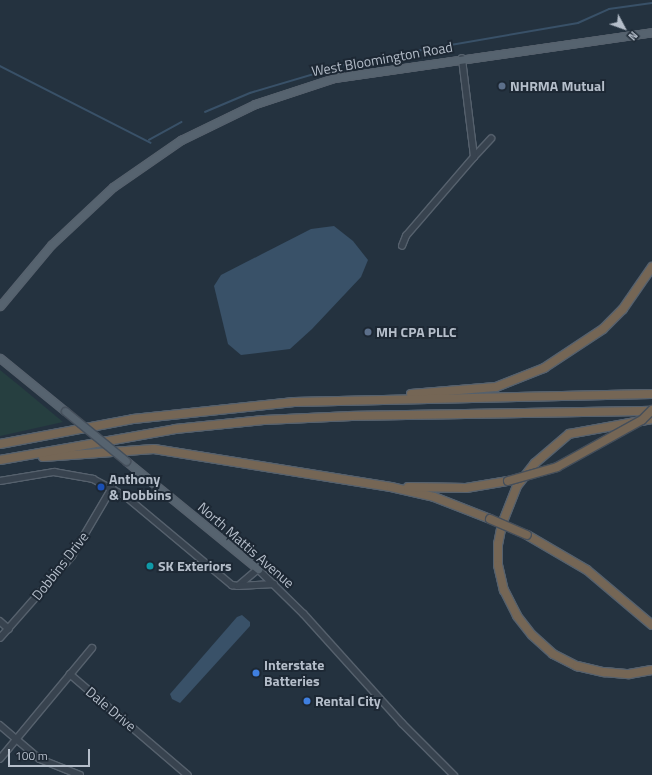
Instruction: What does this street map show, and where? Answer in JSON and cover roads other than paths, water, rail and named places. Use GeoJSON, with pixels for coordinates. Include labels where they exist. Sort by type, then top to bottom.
{"type":"FeatureCollection","features":[{"type":"Feature","properties":{"kind":"highway"},"geometry":{"type":"LineString","coordinates":[[0,444],[69,430],[179,413],[287,402],[482,390],[517,381],[555,362],[603,329],[623,309],[652,267]]}},
{"type":"Feature","properties":{"kind":"highway"},"geometry":{"type":"LineString","coordinates":[[371,398],[652,394]]}},
{"type":"Feature","properties":{"kind":"highway"},"geometry":{"type":"LineString","coordinates":[[3,459],[175,429],[264,420],[358,416],[652,410]]}},
{"type":"Feature","properties":{"kind":"highway"},"geometry":{"type":"LineString","coordinates":[[391,487],[466,488],[508,481],[557,466],[642,420],[652,410]]}},
{"type":"Feature","properties":{"kind":"highway"},"geometry":{"type":"LineString","coordinates":[[652,419],[569,434],[535,463],[518,486],[502,524],[498,544],[498,565],[504,590],[516,616],[532,635],[554,654],[577,666],[604,672],[629,674],[652,670]]}},
{"type":"Feature","properties":{"kind":"highway"},"geometry":{"type":"LineString","coordinates":[[3,459],[154,449],[391,487],[434,497],[527,535],[588,570],[652,625]]}},
{"type":"Feature","properties":{"kind":"main road","name":"West Bloomington Road"},"geometry":{"type":"LineString","coordinates":[[0,306],[51,245],[91,206],[142,165],[198,131],[255,104],[324,80],[652,32]]}},
{"type":"Feature","properties":{"kind":"main road","name":"North Mattis Avenue"},"geometry":{"type":"LineString","coordinates":[[0,358],[258,569]]}},
{"type":"Feature","properties":{"kind":"street"},"geometry":{"type":"LineString","coordinates":[[462,59],[474,157]]}},
{"type":"Feature","properties":{"kind":"street"},"geometry":{"type":"LineString","coordinates":[[402,246],[406,236],[491,138]]}},
{"type":"Feature","properties":{"kind":"street"},"geometry":{"type":"LineString","coordinates":[[0,481],[54,472],[80,476],[112,488],[128,498],[225,580],[238,586],[274,584]]}},
{"type":"Feature","properties":{"kind":"street","name":"Dobbins Drive"},"geometry":{"type":"LineString","coordinates":[[0,638],[72,556],[112,488]]}},
{"type":"Feature","properties":{"kind":"street"},"geometry":{"type":"LineString","coordinates":[[238,586],[258,569]]}},
{"type":"Feature","properties":{"kind":"street","name":"North Mattis Avenue"},"geometry":{"type":"LineString","coordinates":[[258,569],[274,584],[454,775]]}},
{"type":"Feature","properties":{"kind":"street"},"geometry":{"type":"LineString","coordinates":[[0,621],[9,629]]}},
{"type":"Feature","properties":{"kind":"street"},"geometry":{"type":"LineString","coordinates":[[0,759],[92,648]]}},
{"type":"Feature","properties":{"kind":"street","name":"Dale Drive"},"geometry":{"type":"LineString","coordinates":[[70,674],[188,775]]}},
{"type":"Feature","properties":{"kind":"street"},"geometry":{"type":"LineString","coordinates":[[0,725],[40,759],[80,775]]}},
{"type":"Feature","properties":{"kind":"water"},"geometry":{"type":"Polygon","coordinates":[[[334,226],[353,241],[368,260],[361,277],[312,329],[290,349],[241,355],[228,344],[214,286],[221,275],[311,229],[334,226]]]}},
{"type":"Feature","properties":{"kind":"water"},"geometry":{"type":"Polygon","coordinates":[[[242,615],[250,622],[250,626],[180,703],[172,699],[170,694],[237,617],[242,615]]]}},
{"type":"Feature","properties":{"kind":"waterway"},"geometry":{"type":"LineString","coordinates":[[205,112],[250,93],[358,61],[578,23],[609,9],[652,3]]}},
{"type":"Feature","properties":{"kind":"waterway"},"geometry":{"type":"LineString","coordinates":[[0,66],[151,143]]}},
{"type":"Feature","properties":{"kind":"waterway"},"geometry":{"type":"LineString","coordinates":[[149,140],[181,122]]}},
{"type":"Feature","properties":{"kind":"place","name":"NHRMA Mutual"},"geometry":{"type":"Point","coordinates":[502,86]}},
{"type":"Feature","properties":{"kind":"place","name":"MH CPA PLLC"},"geometry":{"type":"Point","coordinates":[368,332]}},
{"type":"Feature","properties":{"kind":"place","name":"Anthony & Dobbins"},"geometry":{"type":"Point","coordinates":[101,487]}},
{"type":"Feature","properties":{"kind":"place","name":"SK Exteriors"},"geometry":{"type":"Point","coordinates":[150,566]}},
{"type":"Feature","properties":{"kind":"place","name":"Interstate Batteries"},"geometry":{"type":"Point","coordinates":[256,673]}},
{"type":"Feature","properties":{"kind":"place","name":"Rental City"},"geometry":{"type":"Point","coordinates":[307,701]}}]}
